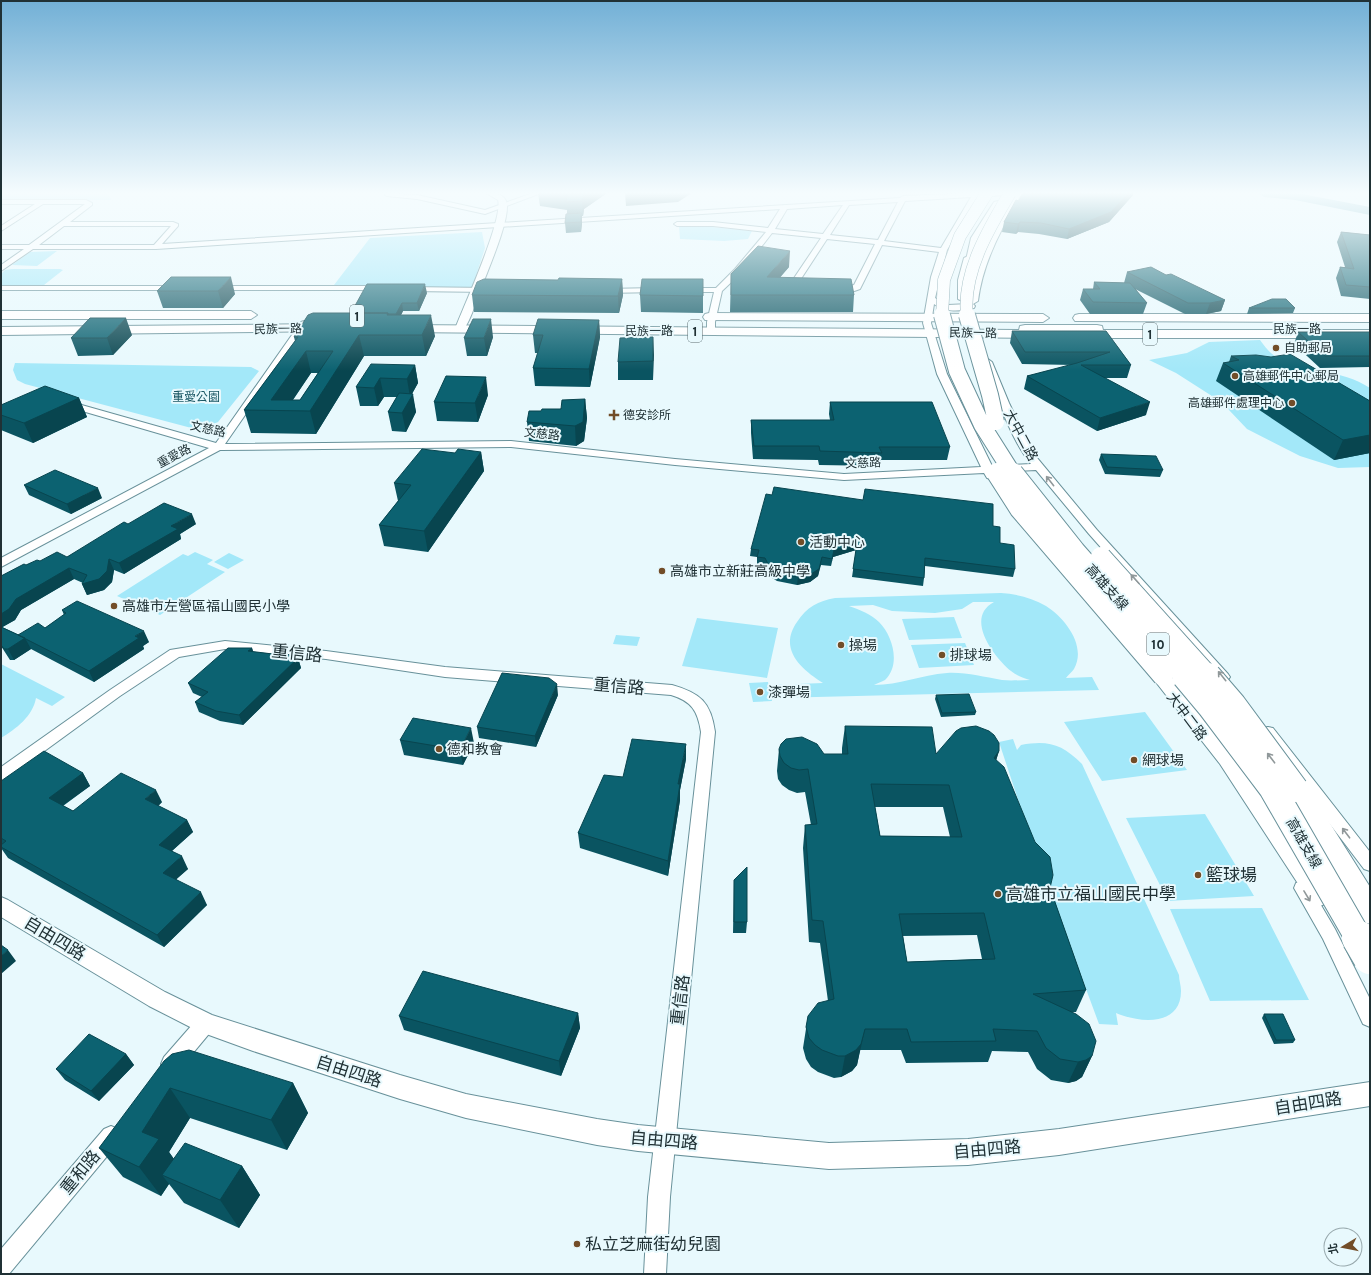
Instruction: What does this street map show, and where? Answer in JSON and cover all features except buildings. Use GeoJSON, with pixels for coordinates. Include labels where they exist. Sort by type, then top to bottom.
{"type":"FeatureCollection","features":[{"type":"Feature","properties":{"kind":"highway","name":"高雄支線"},"geometry":{"type":"LineString","coordinates":[[954,252],[931,324],[951,350],[967,396],[982,425],[1018,481],[1075,552],[1146,630],[1211,707],[1272,788],[1366,962]]}},
{"type":"Feature","properties":{"kind":"highway","name":"高雄支線"},"geometry":{"type":"LineString","coordinates":[[965,252],[957,280],[954,302],[960,339],[975,382],[996,422],[1035,480],[1091,547],[1162,623],[1233,706],[1295,789],[1370,912]]}},
{"type":"Feature","properties":{"kind":"highway"},"geometry":{"type":"LineString","coordinates":[[973,252],[969,271],[975,318]]}},
{"type":"Feature","properties":{"kind":"highway"},"geometry":{"type":"LineString","coordinates":[[931,324],[937,351],[956,406],[982,451],[1020,509],[1164,676],[1229,758],[1366,962]]}},
{"type":"Feature","properties":{"kind":"highway"},"geometry":{"type":"LineString","coordinates":[[1295,789],[1370,887]]}},
{"type":"Feature","properties":{"kind":"main road","name":"民族一路"},"geometry":{"type":"LineString","coordinates":[[1,315],[263,315]]}},
{"type":"Feature","properties":{"kind":"main road","name":"民族一路"},"geometry":{"type":"LineString","coordinates":[[293,316],[321,321]]}},
{"type":"Feature","properties":{"kind":"main road","name":"民族一路"},"geometry":{"type":"LineString","coordinates":[[695,317],[712,324]]}},
{"type":"Feature","properties":{"kind":"main road","name":"民族一路"},"geometry":{"type":"LineString","coordinates":[[394,324],[463,320],[712,324],[931,324],[975,318],[1192,320],[1370,318]]}},
{"type":"Feature","properties":{"kind":"main road","name":"民族一路"},"geometry":{"type":"LineString","coordinates":[[975,318],[1370,323]]}},
{"type":"Feature","properties":{"kind":"main road","name":"民族一路"},"geometry":{"type":"LineString","coordinates":[[975,318],[1370,328]]}},
{"type":"Feature","properties":{"kind":"main road","name":"民族一路"},"geometry":{"type":"LineString","coordinates":[[975,318],[1370,334]]}},
{"type":"Feature","properties":{"kind":"main road","name":"民族一路"},"geometry":{"type":"LineString","coordinates":[[1,321],[321,321]]}},
{"type":"Feature","properties":{"kind":"main road","name":"民族一路"},"geometry":{"type":"LineString","coordinates":[[1,326],[321,321]]}},
{"type":"Feature","properties":{"kind":"main road","name":"民族一路"},"geometry":{"type":"LineString","coordinates":[[1,331],[321,321]]}},
{"type":"Feature","properties":{"kind":"street"},"geometry":{"type":"LineString","coordinates":[[1,270],[25,252]]}},
{"type":"Feature","properties":{"kind":"street"},"geometry":{"type":"LineString","coordinates":[[463,320],[476,290],[489,252]]}},
{"type":"Feature","properties":{"kind":"street"},"geometry":{"type":"LineString","coordinates":[[712,324],[718,290],[738,271],[753,252]]}},
{"type":"Feature","properties":{"kind":"street"},"geometry":{"type":"LineString","coordinates":[[804,291],[790,290],[813,252]]}},
{"type":"Feature","properties":{"kind":"street"},"geometry":{"type":"LineString","coordinates":[[824,291],[849,290],[857,287],[873,252]]}},
{"type":"Feature","properties":{"kind":"street"},"geometry":{"type":"LineString","coordinates":[[931,324],[932,297],[935,277],[942,252]]}},
{"type":"Feature","properties":{"kind":"street","name":"大中二路"},"geometry":{"type":"LineString","coordinates":[[970,252],[962,280],[962,298],[975,318],[991,372],[1028,454],[1093,532],[1211,662],[1296,766],[1370,864]]}},
{"type":"Feature","properties":{"kind":"street"},"geometry":{"type":"LineString","coordinates":[[975,318],[974,301],[977,279],[988,252]]}},
{"type":"Feature","properties":{"kind":"street"},"geometry":{"type":"LineString","coordinates":[[1,288],[184,288]]}},
{"type":"Feature","properties":{"kind":"street"},"geometry":{"type":"LineString","coordinates":[[207,288],[387,288]]}},
{"type":"Feature","properties":{"kind":"street"},"geometry":{"type":"LineString","coordinates":[[402,289],[499,290]]}},
{"type":"Feature","properties":{"kind":"street"},"geometry":{"type":"LineString","coordinates":[[598,291],[665,290]]}},
{"type":"Feature","properties":{"kind":"street"},"geometry":{"type":"LineString","coordinates":[[680,290],[718,290]]}},
{"type":"Feature","properties":{"kind":"street"},"geometry":{"type":"LineString","coordinates":[[932,297],[943,307],[960,308],[975,318]]}},
{"type":"Feature","properties":{"kind":"street","name":"重愛路"},"geometry":{"type":"LineString","coordinates":[[1,563],[218,447],[321,321]]}},
{"type":"Feature","properties":{"kind":"street","name":"大中二路"},"geometry":{"type":"LineString","coordinates":[[931,324],[942,374],[958,409],[972,437],[1031,536],[1073,585],[1161,682],[1247,796],[1329,934],[1370,1018]]}},
{"type":"Feature","properties":{"kind":"street","name":"文慈路"},"geometry":{"type":"LineString","coordinates":[[55,401],[218,447],[511,444],[675,462],[844,477],[1039,467]]}},
{"type":"Feature","properties":{"kind":"street","name":"大中二路"},"geometry":{"type":"LineString","coordinates":[[993,470],[1071,560],[1240,765],[1300,849],[1366,962]]}},
{"type":"Feature","properties":{"kind":"street","name":"重信路"},"geometry":{"type":"LineString","coordinates":[[1,775],[115,693],[175,653],[226,645],[326,655],[438,671],[672,690],[693,698],[699,703],[703,710],[708,732],[665,1141],[655,1274]]}},
{"type":"Feature","properties":{"kind":"street","name":"自由四路"},"geometry":{"type":"LineString","coordinates":[[1,906],[157,999],[206,1023],[253,1040],[400,1087],[466,1106],[597,1132],[665,1141],[829,1156],[968,1152],[1059,1142],[1370,1094]]}},
{"type":"Feature","properties":{"kind":"street"},"geometry":{"type":"LineString","coordinates":[[158,1080],[206,1023]]}},
{"type":"Feature","properties":{"kind":"street","name":"重和路"},"geometry":{"type":"LineString","coordinates":[[1,1266],[122,1122]]}},
{"type":"Feature","properties":{"kind":"green space"},"geometry":{"type":"Polygon","coordinates":[[[29,252],[55,252],[37,266],[12,265],[29,252]]]}},
{"type":"Feature","properties":{"kind":"green space"},"geometry":{"type":"Polygon","coordinates":[[[359,252],[484,252],[472,288],[334,285],[359,252]]]}},
{"type":"Feature","properties":{"kind":"green space"},"geometry":{"type":"Polygon","coordinates":[[[5,270],[63,270],[44,285],[36,287],[1,287],[1,274],[5,270]]]}},
{"type":"Feature","properties":{"kind":"green space"},"geometry":{"type":"Polygon","coordinates":[[[1260,340],[1273,355],[1298,365],[1347,377],[1370,388],[1370,467],[1338,468],[1300,456],[1247,429],[1226,405],[1176,373],[1149,360],[1187,353],[1209,342],[1260,340]]]}},
{"type":"Feature","properties":{"kind":"green space","name":"重愛公園"},"geometry":{"type":"Polygon","coordinates":[[[15,363],[251,367],[259,371],[218,422],[199,430],[25,384],[17,380],[13,370],[15,363]]]}},
{"type":"Feature","properties":{"kind":"green space"},"geometry":{"type":"Polygon","coordinates":[[[195,552],[213,560],[207,564],[225,572],[160,615],[117,596],[183,554],[188,556],[195,552]]]}},
{"type":"Feature","properties":{"kind":"green space"},"geometry":{"type":"Polygon","coordinates":[[[229,553],[244,560],[228,569],[214,562],[229,553]]]}},
{"type":"Feature","properties":{"kind":"green space","name":"操場"},"geometry":{"type":"Polygon","coordinates":[[[1001,593],[1019,595],[1041,603],[1053,611],[1067,625],[1072,633],[1078,651],[1077,660],[1074,669],[1066,678],[1092,677],[1099,690],[776,698],[773,685],[823,683],[800,665],[791,649],[790,641],[792,632],[797,622],[805,612],[818,603],[835,598],[1001,593]],[[973,602],[962,609],[935,613],[892,611],[873,605],[849,606],[865,612],[876,619],[884,628],[891,643],[894,659],[893,667],[885,680],[874,685],[883,685],[947,673],[968,674],[1002,680],[1030,680],[1020,677],[1004,665],[990,647],[985,637],[982,627],[982,618],[985,609],[994,602],[973,602]]]}},
{"type":"Feature","properties":{"kind":"green space","name":"排球場"},"geometry":{"type":"Polygon","coordinates":[[[954,617],[962,638],[909,640],[902,619],[954,617]]]}},
{"type":"Feature","properties":{"kind":"green space"},"geometry":{"type":"Polygon","coordinates":[[[697,618],[778,628],[767,678],[682,666],[697,618]]]}},
{"type":"Feature","properties":{"kind":"green space"},"geometry":{"type":"Polygon","coordinates":[[[616,635],[640,637],[637,646],[613,644],[616,635]]]}},
{"type":"Feature","properties":{"kind":"green space","name":"排球場"},"geometry":{"type":"Polygon","coordinates":[[[965,643],[974,665],[919,668],[911,645],[965,643]]]}},
{"type":"Feature","properties":{"kind":"green space"},"geometry":{"type":"Polygon","coordinates":[[[1,664],[65,697],[52,706],[36,698],[28,716],[18,726],[1,738],[1,664]]]}},
{"type":"Feature","properties":{"kind":"green space","name":"漆彈場"},"geometry":{"type":"Polygon","coordinates":[[[768,682],[772,701],[753,702],[749,683],[768,682]]]}},
{"type":"Feature","properties":{"kind":"green space"},"geometry":{"type":"Polygon","coordinates":[[[1145,712],[1187,770],[1102,781],[1064,722],[1145,712]]]}},
{"type":"Feature","properties":{"kind":"green space"},"geometry":{"type":"Polygon","coordinates":[[[1013,739],[1017,750],[1021,745],[1039,743],[1054,745],[1068,752],[1082,764],[1179,975],[1181,991],[1179,1003],[1174,1011],[1166,1016],[1147,1020],[1136,1019],[1116,1013],[1118,1025],[1099,1024],[1036,854],[999,742],[1013,739]]]}},
{"type":"Feature","properties":{"kind":"green space"},"geometry":{"type":"Polygon","coordinates":[[[1205,814],[1254,896],[1168,901],[1126,818],[1205,814]]]}},
{"type":"Feature","properties":{"kind":"green space"},"geometry":{"type":"Polygon","coordinates":[[[1262,908],[1309,1000],[1210,1001],[1170,909],[1262,908]]]}},
{"type":"Feature","properties":{"kind":"place","name":"自助郵局"},"geometry":{"type":"Point","coordinates":[1276,348]}},
{"type":"Feature","properties":{"kind":"place","name":"高雄郵件中心郵局"},"geometry":{"type":"Point","coordinates":[1235,376]}},
{"type":"Feature","properties":{"kind":"place","name":"高雄郵件處理中心"},"geometry":{"type":"Point","coordinates":[1292,403]}},
{"type":"Feature","properties":{"kind":"place","name":"德安診所"},"geometry":{"type":"Point","coordinates":[614,415]}},
{"type":"Feature","properties":{"kind":"place","name":"活動中心"},"geometry":{"type":"Point","coordinates":[801,542]}},
{"type":"Feature","properties":{"kind":"place","name":"高雄市立新莊高級中學"},"geometry":{"type":"Point","coordinates":[662,571]}},
{"type":"Feature","properties":{"kind":"place","name":"高雄市左營區福山國民小學"},"geometry":{"type":"Point","coordinates":[114,606]}},
{"type":"Feature","properties":{"kind":"place","name":"操場"},"geometry":{"type":"Point","coordinates":[841,645]}},
{"type":"Feature","properties":{"kind":"place","name":"排球場"},"geometry":{"type":"Point","coordinates":[942,655]}},
{"type":"Feature","properties":{"kind":"place","name":"漆彈場"},"geometry":{"type":"Point","coordinates":[760,692]}},
{"type":"Feature","properties":{"kind":"place","name":"德和教會"},"geometry":{"type":"Point","coordinates":[439,749]}},
{"type":"Feature","properties":{"kind":"place","name":"網球場"},"geometry":{"type":"Point","coordinates":[1134,760]}},
{"type":"Feature","properties":{"kind":"place","name":"籃球場"},"geometry":{"type":"Point","coordinates":[1198,875]}},
{"type":"Feature","properties":{"kind":"place","name":"高雄市立福山國民中學"},"geometry":{"type":"Point","coordinates":[998,894]}},
{"type":"Feature","properties":{"kind":"place","name":"私立芝麻街幼兒園"},"geometry":{"type":"Point","coordinates":[577,1244]}}]}
